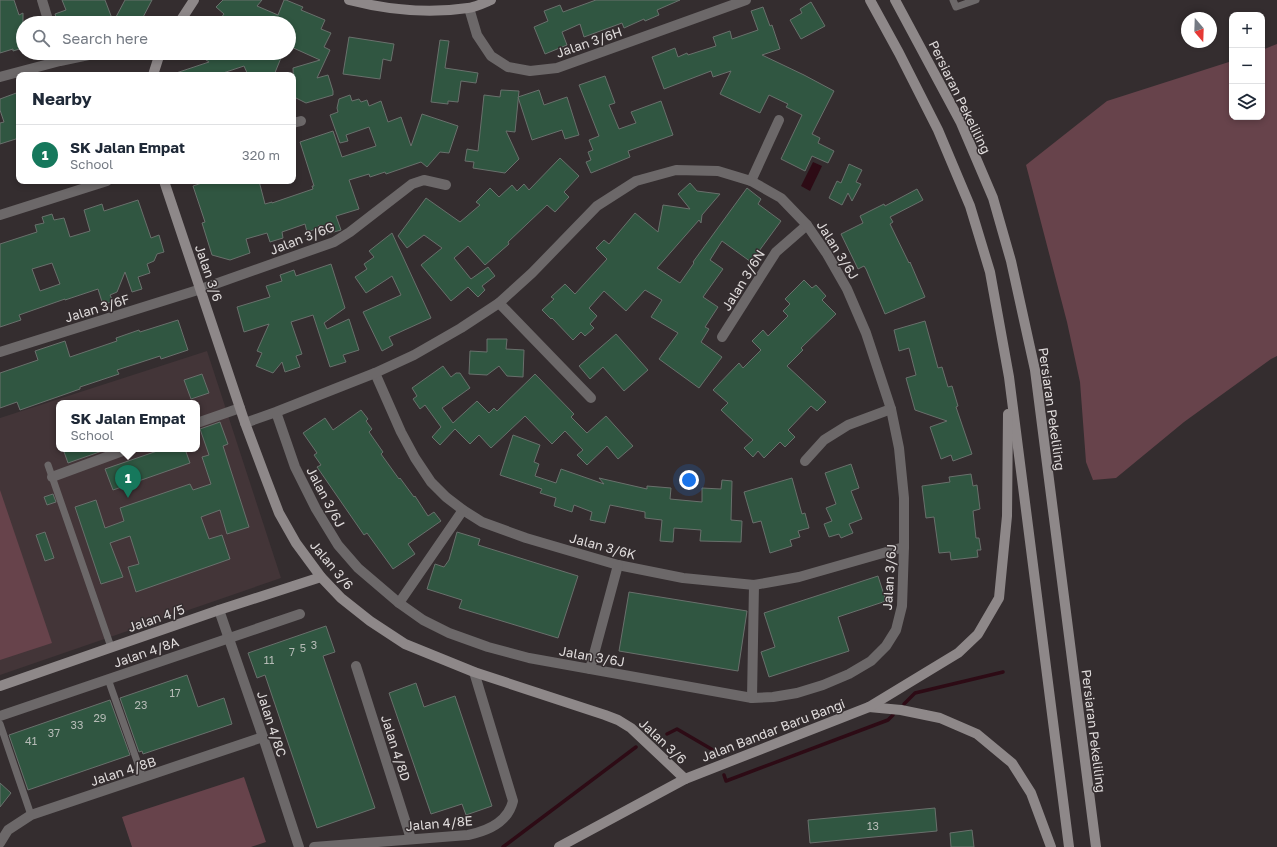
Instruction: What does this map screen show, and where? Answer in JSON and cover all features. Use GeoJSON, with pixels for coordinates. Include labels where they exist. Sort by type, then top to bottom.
{"type":"FeatureCollection","features":[{"type":"Feature","properties":{"kind":"street"},"geometry":{"type":"LineString","coordinates":[[42,0],[47,16]]}},
{"type":"Feature","properties":{"kind":"street"},"geometry":{"type":"LineString","coordinates":[[184,16],[194,0]]}},
{"type":"Feature","properties":{"kind":"street"},"geometry":{"type":"LineString","coordinates":[[349,0],[369,5],[424,11],[470,8],[491,0]]}},
{"type":"Feature","properties":{"kind":"street","name":"Jalan 3/6H"},"geometry":{"type":"LineString","coordinates":[[470,8],[477,35],[490,56],[508,67],[530,72],[557,68],[746,0]]}},
{"type":"Feature","properties":{"kind":"street"},"geometry":{"type":"LineString","coordinates":[[870,0],[938,130],[970,206],[990,272],[1009,377],[1069,847]]}},
{"type":"Feature","properties":{"kind":"street","name":"Persiaran Pekeliling"},"geometry":{"type":"LineString","coordinates":[[895,0],[961,123],[993,198],[1011,261],[1035,370],[1096,847]]}},
{"type":"Feature","properties":{"kind":"street"},"geometry":{"type":"LineString","coordinates":[[0,77],[50,60]]}},
{"type":"Feature","properties":{"kind":"street"},"geometry":{"type":"LineString","coordinates":[[154,72],[158,60]]}},
{"type":"Feature","properties":{"kind":"street"},"geometry":{"type":"LineString","coordinates":[[751,181],[779,120]]}},
{"type":"Feature","properties":{"kind":"street","name":"Jalan 3/6J"},"geometry":{"type":"LineString","coordinates":[[245,423],[375,373],[414,355],[461,328],[499,303],[532,273],[597,206],[636,181],[676,170],[718,171],[751,181],[781,198],[807,225],[827,254],[847,289],[866,333],[891,409],[899,448],[904,498],[902,606],[896,630],[886,646],[870,661],[849,674],[823,685],[791,694],[752,698],[529,658],[488,647],[448,633],[423,620],[399,603],[358,568],[338,546],[316,509],[295,467],[276,412]]}},
{"type":"Feature","properties":{"kind":"street","name":"Jalan 3/6G"},"geometry":{"type":"LineString","coordinates":[[201,288],[334,242],[350,232],[406,188],[418,182],[430,180],[446,185]]}},
{"type":"Feature","properties":{"kind":"street"},"geometry":{"type":"LineString","coordinates":[[0,215],[98,184]]}},
{"type":"Feature","properties":{"kind":"street","name":"Jalan 3/6"},"geometry":{"type":"LineString","coordinates":[[165,184],[245,423],[279,513],[296,543],[321,577],[341,598],[370,621],[405,644],[474,672],[618,720],[631,728],[685,779]]}},
{"type":"Feature","properties":{"kind":"street","name":"Jalan 3/6N"},"geometry":{"type":"LineString","coordinates":[[722,337],[776,252],[807,225]]}},
{"type":"Feature","properties":{"kind":"street","name":"Jalan 3/6F"},"geometry":{"type":"LineString","coordinates":[[0,352],[201,288]]}},
{"type":"Feature","properties":{"kind":"street"},"geometry":{"type":"LineString","coordinates":[[499,303],[591,398]]}},
{"type":"Feature","properties":{"kind":"street","name":"Jalan 3/6K"},"geometry":{"type":"LineString","coordinates":[[375,373],[401,432],[415,458],[431,482],[446,497],[482,522],[526,538],[618,565],[683,578],[754,585],[799,577],[904,547]]}},
{"type":"Feature","properties":{"kind":"street","name":"Jalan Bandar Baru Bangi"},"geometry":{"type":"LineString","coordinates":[[559,847],[685,779],[869,706],[958,653],[978,634],[999,598],[1007,516],[1009,377]]}},
{"type":"Feature","properties":{"kind":"street"},"geometry":{"type":"LineString","coordinates":[[200,423],[240,408]]}},
{"type":"Feature","properties":{"kind":"street"},"geometry":{"type":"LineString","coordinates":[[805,461],[824,440],[848,425],[891,409]]}},
{"type":"Feature","properties":{"kind":"street"},"geometry":{"type":"LineString","coordinates":[[52,477],[120,452]]}},
{"type":"Feature","properties":{"kind":"street"},"geometry":{"type":"LineString","coordinates":[[399,603],[463,510]]}},
{"type":"Feature","properties":{"kind":"street"},"geometry":{"type":"LineString","coordinates":[[590,669],[618,565]]}},
{"type":"Feature","properties":{"kind":"street","name":"Jalan 4/5"},"geometry":{"type":"LineString","coordinates":[[0,686],[219,610],[321,577]]}},
{"type":"Feature","properties":{"kind":"street"},"geometry":{"type":"LineString","coordinates":[[752,698],[754,585]]}},
{"type":"Feature","properties":{"kind":"street","name":"Jalan 4/8C"},"geometry":{"type":"LineString","coordinates":[[219,610],[299,847]]}},
{"type":"Feature","properties":{"kind":"street","name":"Jalan 4/8A"},"geometry":{"type":"LineString","coordinates":[[0,716],[300,614]]}},
{"type":"Feature","properties":{"kind":"street","name":"Jalan 4/8D"},"geometry":{"type":"LineString","coordinates":[[356,666],[411,839]]}},
{"type":"Feature","properties":{"kind":"street","name":"Jalan 4/8E"},"geometry":{"type":"LineString","coordinates":[[314,847],[468,835],[492,828],[511,810],[513,801],[511,793],[474,672]]}},
{"type":"Feature","properties":{"kind":"street"},"geometry":{"type":"LineString","coordinates":[[869,706],[902,710],[940,718],[977,734],[1012,763],[1032,793],[1051,847]]}},
{"type":"Feature","properties":{"kind":"street","name":"Jalan 4/8B"},"geometry":{"type":"LineString","coordinates":[[0,843],[8,830],[31,815],[263,738]]}},
{"type":"Feature","properties":{"kind":"lane"},"geometry":{"type":"LineString","coordinates":[[953,0],[956,7],[976,0]]}},
{"type":"Feature","properties":{"kind":"lane"},"geometry":{"type":"LineString","coordinates":[[48,465],[111,647]]}},
{"type":"Feature","properties":{"kind":"lane"},"geometry":{"type":"LineString","coordinates":[[108,679],[143,778]]}},
{"type":"Feature","properties":{"kind":"lane"},"geometry":{"type":"LineString","coordinates":[[0,724],[31,815]]}},
{"type":"Feature","properties":{"kind":"shaded area"},"geometry":{"type":"Polygon","coordinates":[[[1277,44],[1277,356],[1184,422],[1116,478],[1093,480],[1086,462],[1080,382],[1067,322],[1026,165],[1107,101],[1229,62],[1229,120],[1265,120],[1265,49],[1277,44]]]}},
{"type":"Feature","properties":{"kind":"shaded area"},"geometry":{"type":"Polygon","coordinates":[[[813,162],[822,166],[810,191],[801,186],[813,162]]]}},
{"type":"Feature","properties":{"kind":"shaded area"},"geometry":{"type":"Polygon","coordinates":[[[207,351],[281,578],[0,675],[0,418],[207,351]]]}},
{"type":"Feature","properties":{"kind":"shaded area"},"geometry":{"type":"Polygon","coordinates":[[[0,490],[52,643],[0,660],[0,490]]]}},
{"type":"Feature","properties":{"kind":"shaded area"},"geometry":{"type":"Polygon","coordinates":[[[244,777],[266,842],[251,847],[132,847],[122,817],[244,777]]]}},
{"type":"Feature","properties":{"kind":"building"},"geometry":{"type":"Polygon","coordinates":[[[0,0],[14,0],[19,15],[23,13],[23,16],[16,16],[16,50],[13,51],[13,49],[0,53],[0,0]]]}},
{"type":"Feature","properties":{"kind":"building"},"geometry":{"type":"Polygon","coordinates":[[[62,0],[105,0],[111,16],[56,16],[55,14],[66,10],[62,0]]]}},
{"type":"Feature","properties":{"kind":"building"},"geometry":{"type":"Polygon","coordinates":[[[125,0],[152,0],[144,16],[117,16],[125,0]]]}},
{"type":"Feature","properties":{"kind":"building"},"geometry":{"type":"Polygon","coordinates":[[[223,0],[262,0],[257,6],[278,15],[284,0],[286,0],[303,7],[301,10],[325,20],[321,29],[331,33],[324,47],[330,50],[317,78],[328,75],[333,95],[306,103],[296,98],[296,72],[293,72],[293,68],[320,60],[296,49],[296,16],[222,16],[224,14],[216,7],[223,0]]]}},
{"type":"Feature","properties":{"kind":"building"},"geometry":{"type":"Polygon","coordinates":[[[596,0],[680,0],[657,10],[659,15],[645,21],[644,19],[624,28],[622,23],[584,37],[580,24],[562,32],[567,45],[545,54],[534,27],[548,21],[544,11],[560,5],[563,12],[596,0]]]}},
{"type":"Feature","properties":{"kind":"building"},"geometry":{"type":"Polygon","coordinates":[[[811,2],[825,26],[801,39],[790,20],[802,13],[800,9],[811,2]]]}},
{"type":"Feature","properties":{"kind":"building"},"geometry":{"type":"Polygon","coordinates":[[[763,7],[770,26],[772,25],[780,49],[762,55],[834,91],[812,134],[820,138],[818,143],[834,151],[828,163],[812,156],[805,171],[781,159],[802,115],[786,107],[788,104],[769,95],[760,113],[720,94],[731,71],[713,77],[711,71],[664,89],[652,57],[675,48],[678,57],[687,53],[688,55],[716,46],[713,37],[730,31],[732,39],[758,30],[751,11],[763,7]]]}},
{"type":"Feature","properties":{"kind":"building"},"geometry":{"type":"Polygon","coordinates":[[[349,37],[394,44],[391,61],[383,59],[380,79],[343,74],[349,37]]]}},
{"type":"Feature","properties":{"kind":"building"},"geometry":{"type":"Polygon","coordinates":[[[440,40],[449,41],[445,68],[478,73],[476,83],[461,81],[458,102],[448,101],[448,104],[431,102],[440,40]]]}},
{"type":"Feature","properties":{"kind":"building"},"geometry":{"type":"Polygon","coordinates":[[[206,60],[280,60],[275,72],[247,72],[244,66],[226,72],[179,72],[209,62],[206,60]]]}},
{"type":"Feature","properties":{"kind":"building"},"geometry":{"type":"Polygon","coordinates":[[[605,76],[615,103],[609,105],[619,129],[636,123],[631,112],[661,101],[673,135],[628,151],[630,157],[591,173],[586,162],[591,160],[588,152],[593,150],[589,140],[599,136],[579,85],[605,76]]]}},
{"type":"Feature","properties":{"kind":"building"},"geometry":{"type":"Polygon","coordinates":[[[501,90],[519,91],[515,132],[506,131],[519,159],[505,173],[473,168],[474,162],[465,161],[467,149],[478,151],[484,95],[500,97],[501,90]]]}},
{"type":"Feature","properties":{"kind":"building"},"geometry":{"type":"Polygon","coordinates":[[[539,90],[544,105],[567,97],[579,135],[565,139],[562,130],[532,140],[518,97],[539,90]]]}},
{"type":"Feature","properties":{"kind":"building"},"geometry":{"type":"Polygon","coordinates":[[[16,93],[16,139],[0,144],[0,123],[4,122],[0,110],[0,99],[16,93]]]}},
{"type":"Feature","properties":{"kind":"building"},"geometry":{"type":"Polygon","coordinates":[[[350,95],[352,101],[359,99],[361,102],[367,100],[369,106],[381,101],[388,122],[401,117],[411,146],[422,114],[458,126],[449,153],[440,152],[427,167],[421,162],[386,174],[385,172],[370,177],[369,174],[349,180],[359,209],[336,216],[341,230],[327,234],[324,226],[320,227],[319,225],[319,228],[307,232],[305,224],[282,232],[283,238],[270,242],[267,233],[246,239],[250,253],[230,260],[212,255],[202,223],[205,222],[193,186],[199,184],[260,184],[265,204],[272,203],[313,189],[312,186],[314,186],[300,142],[333,131],[342,157],[376,146],[369,127],[346,135],[348,141],[340,143],[330,115],[338,112],[337,108],[339,99],[350,95]]]}},
{"type":"Feature","properties":{"kind":"building"},"geometry":{"type":"Polygon","coordinates":[[[560,158],[579,176],[564,192],[569,197],[555,212],[547,205],[508,242],[509,244],[485,265],[468,246],[454,258],[471,279],[488,267],[495,276],[482,286],[485,290],[478,297],[468,287],[451,301],[421,265],[442,248],[424,235],[407,248],[398,236],[426,198],[460,222],[480,205],[476,202],[490,188],[499,197],[512,185],[517,191],[524,184],[529,190],[560,158]]]}},
{"type":"Feature","properties":{"kind":"building"},"geometry":{"type":"Polygon","coordinates":[[[849,164],[862,170],[856,182],[861,184],[852,201],[848,193],[842,205],[829,198],[837,181],[841,183],[849,164]]]}},
{"type":"Feature","properties":{"kind":"building"},"geometry":{"type":"Polygon","coordinates":[[[690,183],[697,191],[720,194],[702,215],[701,223],[699,220],[657,268],[680,283],[694,263],[693,262],[747,188],[761,199],[758,204],[781,221],[751,262],[722,241],[710,260],[723,269],[703,297],[718,307],[705,327],[709,329],[701,342],[722,357],[699,388],[659,359],[678,333],[651,317],[662,300],[645,290],[626,311],[604,291],[589,308],[597,316],[590,324],[594,328],[585,336],[581,332],[573,340],[552,318],[551,319],[542,310],[554,299],[551,297],[565,284],[575,294],[607,259],[596,248],[604,240],[609,244],[635,213],[658,232],[663,205],[690,209],[678,194],[690,183]]]}},
{"type":"Feature","properties":{"kind":"building"},"geometry":{"type":"Polygon","coordinates":[[[917,189],[923,200],[890,217],[893,222],[890,224],[909,263],[910,262],[925,297],[885,314],[866,269],[864,266],[858,269],[841,234],[863,223],[860,216],[884,204],[885,206],[917,189]]]}},
{"type":"Feature","properties":{"kind":"building"},"geometry":{"type":"Polygon","coordinates":[[[138,200],[151,238],[159,235],[164,252],[157,254],[154,261],[147,264],[150,273],[138,277],[142,289],[132,292],[125,272],[117,292],[110,295],[113,301],[103,305],[98,289],[19,315],[21,320],[0,327],[0,244],[37,232],[35,225],[44,223],[42,217],[52,214],[54,220],[64,218],[70,237],[90,231],[84,210],[102,204],[104,211],[138,200]],[[52,263],[32,269],[40,291],[60,284],[52,263]]]}},
{"type":"Feature","properties":{"kind":"building"},"geometry":{"type":"Polygon","coordinates":[[[392,233],[431,318],[389,337],[393,345],[382,351],[363,312],[401,295],[392,276],[366,293],[355,277],[367,269],[364,264],[374,257],[369,251],[392,233]]]}},
{"type":"Feature","properties":{"kind":"building"},"geometry":{"type":"Polygon","coordinates":[[[331,264],[345,308],[324,323],[327,329],[349,319],[359,350],[343,355],[346,362],[330,367],[313,315],[291,322],[302,354],[296,356],[300,367],[285,372],[282,362],[273,373],[256,366],[262,353],[257,351],[269,324],[244,332],[237,307],[270,297],[266,286],[282,281],[280,275],[294,270],[296,276],[331,264]]]}},
{"type":"Feature","properties":{"kind":"building"},"geometry":{"type":"Polygon","coordinates":[[[804,280],[812,288],[816,285],[826,296],[822,300],[836,314],[801,348],[803,350],[787,366],[826,402],[817,411],[811,406],[788,430],[795,437],[785,447],[780,442],[764,458],[758,451],[753,457],[744,448],[753,440],[721,410],[728,403],[713,390],[739,363],[743,368],[761,350],[752,341],[763,330],[768,336],[788,316],[783,311],[790,304],[785,299],[804,280]]]}},
{"type":"Feature","properties":{"kind":"building"},"geometry":{"type":"Polygon","coordinates":[[[178,320],[188,350],[161,359],[160,356],[117,370],[119,374],[20,410],[17,402],[0,408],[0,373],[38,360],[35,351],[65,341],[70,357],[117,341],[116,338],[139,330],[140,332],[178,320]]]}},
{"type":"Feature","properties":{"kind":"building"},"geometry":{"type":"Polygon","coordinates":[[[925,321],[938,368],[942,367],[948,387],[952,386],[958,406],[956,407],[972,454],[953,461],[951,455],[941,459],[930,427],[947,421],[915,410],[906,378],[916,375],[909,348],[899,351],[894,330],[925,321]]]}},
{"type":"Feature","properties":{"kind":"building"},"geometry":{"type":"Polygon","coordinates":[[[616,334],[648,370],[624,391],[603,367],[590,379],[579,366],[616,334]]]}},
{"type":"Feature","properties":{"kind":"building"},"geometry":{"type":"Polygon","coordinates":[[[487,339],[507,339],[506,349],[524,350],[523,377],[507,376],[499,366],[487,375],[469,374],[470,351],[487,352],[487,339]]]}},
{"type":"Feature","properties":{"kind":"building"},"geometry":{"type":"Polygon","coordinates":[[[443,366],[451,377],[456,373],[460,373],[470,388],[442,408],[453,423],[477,401],[489,413],[494,408],[497,411],[535,374],[574,414],[571,417],[587,433],[606,416],[633,446],[618,459],[607,446],[587,465],[577,455],[583,450],[565,431],[552,444],[525,416],[491,448],[479,435],[470,444],[455,429],[440,445],[432,437],[441,427],[425,405],[420,409],[413,399],[417,396],[412,388],[443,366]]]}},
{"type":"Feature","properties":{"kind":"building"},"geometry":{"type":"Polygon","coordinates":[[[202,374],[209,393],[191,399],[184,380],[202,374]]]}},
{"type":"Feature","properties":{"kind":"building"},"geometry":{"type":"Polygon","coordinates":[[[361,410],[368,419],[366,421],[372,429],[369,432],[383,452],[381,454],[399,479],[400,478],[414,497],[415,496],[428,516],[434,512],[441,521],[408,544],[415,554],[393,569],[367,533],[364,535],[317,467],[321,465],[314,455],[317,453],[303,433],[325,418],[333,430],[361,410]]]}},
{"type":"Feature","properties":{"kind":"building"},"geometry":{"type":"Polygon","coordinates":[[[220,422],[228,444],[223,446],[249,527],[227,534],[220,510],[201,517],[209,539],[222,535],[230,559],[136,592],[128,567],[139,564],[130,536],[110,543],[123,577],[101,584],[75,507],[96,500],[105,528],[124,521],[120,508],[190,484],[193,490],[211,484],[202,457],[209,455],[200,429],[220,422]]]}},
{"type":"Feature","properties":{"kind":"building"},"geometry":{"type":"Polygon","coordinates":[[[513,435],[540,445],[534,462],[539,464],[535,476],[556,483],[561,469],[604,484],[599,478],[647,489],[647,486],[671,488],[670,499],[702,502],[702,488],[721,489],[722,480],[732,481],[731,520],[742,521],[741,542],[700,541],[701,530],[674,528],[673,542],[660,541],[662,520],[645,518],[645,512],[610,505],[605,523],[590,520],[592,512],[574,505],[572,512],[554,506],[556,498],[540,493],[542,489],[500,475],[513,435]]]}},
{"type":"Feature","properties":{"kind":"building"},"geometry":{"type":"Polygon","coordinates":[[[64,452],[99,452],[68,463],[64,452]]]}},
{"type":"Feature","properties":{"kind":"building"},"geometry":{"type":"Polygon","coordinates":[[[154,452],[186,452],[190,463],[113,490],[105,469],[154,452]]]}},
{"type":"Feature","properties":{"kind":"building"},"geometry":{"type":"Polygon","coordinates":[[[851,464],[859,488],[851,491],[862,519],[849,524],[853,533],[841,538],[839,534],[829,537],[824,524],[832,521],[826,508],[836,504],[825,473],[851,464]]]}},
{"type":"Feature","properties":{"kind":"building"},"geometry":{"type":"Polygon","coordinates":[[[971,474],[973,486],[977,485],[980,509],[973,511],[976,538],[979,538],[981,550],[977,550],[978,557],[951,560],[950,552],[939,553],[934,517],[926,518],[922,486],[950,482],[949,477],[971,474]]]}},
{"type":"Feature","properties":{"kind":"building"},"geometry":{"type":"Polygon","coordinates":[[[792,478],[802,514],[805,513],[809,528],[798,531],[800,537],[790,540],[792,546],[770,553],[761,521],[753,523],[744,492],[792,478]]]}},
{"type":"Feature","properties":{"kind":"building"},"geometry":{"type":"Polygon","coordinates":[[[53,494],[56,502],[47,505],[44,497],[53,494]]]}},
{"type":"Feature","properties":{"kind":"building"},"geometry":{"type":"Polygon","coordinates":[[[45,532],[54,558],[45,561],[36,535],[45,532]]]}},
{"type":"Feature","properties":{"kind":"building"},"geometry":{"type":"Polygon","coordinates":[[[457,532],[480,539],[478,545],[578,576],[558,638],[459,608],[462,600],[427,589],[435,564],[444,567],[449,560],[457,532]]]}},
{"type":"Feature","properties":{"kind":"building"},"geometry":{"type":"Polygon","coordinates":[[[878,576],[886,601],[838,617],[849,651],[769,677],[761,652],[775,647],[764,613],[878,576]]]}},
{"type":"Feature","properties":{"kind":"building"},"geometry":{"type":"Polygon","coordinates":[[[629,592],[747,611],[738,671],[619,651],[629,592]]]}},
{"type":"Feature","properties":{"kind":"building"},"geometry":{"type":"Polygon","coordinates":[[[326,626],[335,652],[323,656],[375,808],[317,828],[265,675],[257,678],[248,653],[326,626]]]}},
{"type":"Feature","properties":{"kind":"building"},"geometry":{"type":"Polygon","coordinates":[[[187,675],[198,707],[224,698],[232,724],[143,754],[142,751],[139,752],[120,698],[187,675]]]}},
{"type":"Feature","properties":{"kind":"building"},"geometry":{"type":"Polygon","coordinates":[[[416,683],[424,707],[455,696],[492,806],[466,815],[462,804],[431,814],[389,693],[416,683]]]}},
{"type":"Feature","properties":{"kind":"building"},"geometry":{"type":"Polygon","coordinates":[[[110,700],[130,755],[28,790],[9,735],[110,700]]]}},
{"type":"Feature","properties":{"kind":"building"},"geometry":{"type":"Polygon","coordinates":[[[0,783],[11,793],[0,807],[0,783]]]}},
{"type":"Feature","properties":{"kind":"building"},"geometry":{"type":"Polygon","coordinates":[[[935,808],[937,831],[810,843],[808,820],[935,808]]]}},
{"type":"Feature","properties":{"kind":"building"},"geometry":{"type":"Polygon","coordinates":[[[972,830],[974,847],[951,847],[950,833],[972,830]]]}},
{"type":"Feature","properties":{"kind":"waterway"},"geometry":{"type":"LineString","coordinates":[[904,704],[915,693],[1003,672]]}},
{"type":"Feature","properties":{"kind":"waterway"},"geometry":{"type":"LineString","coordinates":[[724,775],[726,781],[888,720],[893,715]]}},
{"type":"Feature","properties":{"kind":"waterway"},"geometry":{"type":"LineString","coordinates":[[667,734],[677,729],[713,750]]}},
{"type":"Feature","properties":{"kind":"waterway"},"geometry":{"type":"LineString","coordinates":[[503,847],[636,747]]}},
{"type":"Feature","properties":{"kind":"place","name":"SK Jalan Empat"},"geometry":{"type":"Point","coordinates":[128,498]}}]}
